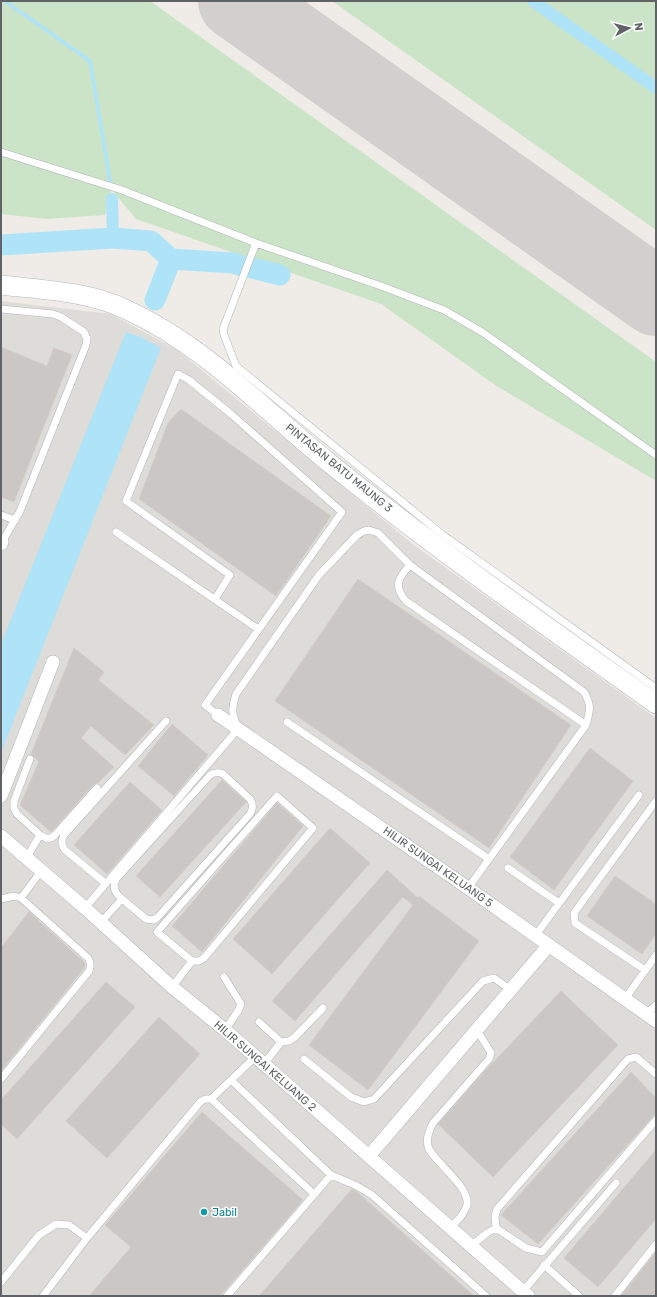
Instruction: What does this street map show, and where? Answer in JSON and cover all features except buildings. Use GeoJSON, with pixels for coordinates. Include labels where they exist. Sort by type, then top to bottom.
{"type":"FeatureCollection","features":[{"type":"Feature","properties":{"kind":"street","name":"PINTASAN BATU MAUNG 3"},"geometry":{"type":"LineString","coordinates":[[1,285],[70,293],[106,301],[147,321],[196,351],[230,376],[326,460],[437,546],[656,704]]}},
{"type":"Feature","properties":{"kind":"street"},"geometry":{"type":"LineString","coordinates":[[1,796],[53,662]]}},
{"type":"Feature","properties":{"kind":"street","name":"HILIR SUNGAI KELUANG 5"},"geometry":{"type":"LineString","coordinates":[[218,715],[468,888],[651,1018]]}},
{"type":"Feature","properties":{"kind":"street","name":"HILIR SUNGAI KELUANG 2"},"geometry":{"type":"LineString","coordinates":[[1,836],[86,908],[172,987],[225,1030],[525,1294]]}},
{"type":"Feature","properties":{"kind":"street"},"geometry":{"type":"LineString","coordinates":[[369,1156],[549,945]]}},
{"type":"Feature","properties":{"kind":"lane"},"geometry":{"type":"LineString","coordinates":[[1,152],[122,190],[256,243],[381,286],[444,310],[482,332],[656,455]]}},
{"type":"Feature","properties":{"kind":"lane"},"geometry":{"type":"LineString","coordinates":[[256,243],[223,329],[236,366],[443,535],[656,688]]}},
{"type":"Feature","properties":{"kind":"lane"},"geometry":{"type":"LineString","coordinates":[[1,309],[53,314],[61,317],[84,332],[87,339],[86,345],[20,511],[1,542]]}},
{"type":"Feature","properties":{"kind":"lane"},"geometry":{"type":"LineString","coordinates":[[215,600],[230,575],[126,501],[178,374],[190,380],[342,512],[205,704],[218,715]]}},
{"type":"Feature","properties":{"kind":"lane"},"geometry":{"type":"LineString","coordinates":[[1,515],[15,520]]}},
{"type":"Feature","properties":{"kind":"lane"},"geometry":{"type":"LineString","coordinates":[[86,908],[105,883],[238,729],[232,708],[236,694],[319,575],[357,535],[369,530],[378,533],[410,565],[584,692],[590,703],[590,710],[586,725],[468,888]]}},
{"type":"Feature","properties":{"kind":"lane"},"geometry":{"type":"LineString","coordinates":[[116,532],[258,629]]}},
{"type":"Feature","properties":{"kind":"lane"},"geometry":{"type":"LineString","coordinates":[[410,565],[402,574],[398,584],[400,594],[406,601],[586,725]]}},
{"type":"Feature","properties":{"kind":"lane"},"geometry":{"type":"LineString","coordinates":[[105,883],[65,850],[62,845],[62,840],[64,835],[166,722]]}},
{"type":"Feature","properties":{"kind":"lane"},"geometry":{"type":"LineString","coordinates":[[287,722],[489,859]]}},
{"type":"Feature","properties":{"kind":"lane"},"geometry":{"type":"LineString","coordinates":[[30,759],[14,801],[14,808],[17,814],[40,835],[47,839],[52,838],[55,835],[97,788]]}},
{"type":"Feature","properties":{"kind":"lane"},"geometry":{"type":"LineString","coordinates":[[214,772],[223,774],[250,799],[253,803],[253,809],[250,814],[157,918],[153,920],[146,919],[122,899],[114,890],[116,879],[210,775],[214,772]]}},
{"type":"Feature","properties":{"kind":"lane"},"geometry":{"type":"LineString","coordinates":[[535,936],[639,795]]}},
{"type":"Feature","properties":{"kind":"lane"},"geometry":{"type":"LineString","coordinates":[[172,987],[192,962],[199,961],[204,958],[313,828],[277,796],[157,932],[192,962]]}},
{"type":"Feature","properties":{"kind":"lane"},"geometry":{"type":"LineString","coordinates":[[645,970],[575,923],[574,913],[656,801]]}},
{"type":"Feature","properties":{"kind":"lane"},"geometry":{"type":"LineString","coordinates":[[27,857],[40,835]]}},
{"type":"Feature","properties":{"kind":"lane"},"geometry":{"type":"LineString","coordinates":[[508,868],[559,903]]}},
{"type":"Feature","properties":{"kind":"lane"},"geometry":{"type":"LineString","coordinates":[[21,898],[42,870]]}},
{"type":"Feature","properties":{"kind":"lane"},"geometry":{"type":"LineString","coordinates":[[1,899],[14,896],[21,898],[88,958],[91,967],[1,1079]]}},
{"type":"Feature","properties":{"kind":"lane"},"geometry":{"type":"LineString","coordinates":[[101,922],[122,899]]}},
{"type":"Feature","properties":{"kind":"lane"},"geometry":{"type":"LineString","coordinates":[[625,999],[656,955]]}},
{"type":"Feature","properties":{"kind":"lane"},"geometry":{"type":"LineString","coordinates":[[224,977],[241,1004],[225,1030]]}},
{"type":"Feature","properties":{"kind":"lane"},"geometry":{"type":"LineString","coordinates":[[304,1059],[351,1097],[364,1102],[374,1098],[482,981],[494,978],[511,990]]}},
{"type":"Feature","properties":{"kind":"lane"},"geometry":{"type":"LineString","coordinates":[[651,1018],[656,1005]]}},
{"type":"Feature","properties":{"kind":"lane"},"geometry":{"type":"LineString","coordinates":[[42,1296],[87,1238],[201,1101],[211,1099],[231,1080],[259,1061],[281,1042],[289,1041],[295,1037],[323,1008]]}},
{"type":"Feature","properties":{"kind":"lane"},"geometry":{"type":"LineString","coordinates":[[260,1022],[281,1042]]}},
{"type":"Feature","properties":{"kind":"lane"},"geometry":{"type":"LineString","coordinates":[[450,1228],[463,1214],[467,1205],[466,1200],[463,1191],[429,1149],[427,1139],[433,1123],[489,1059],[491,1053],[477,1030]]}},
{"type":"Feature","properties":{"kind":"lane"},"geometry":{"type":"LineString","coordinates":[[496,1228],[495,1216],[497,1209],[628,1059],[636,1058],[656,1074]]}},
{"type":"Feature","properties":{"kind":"lane"},"geometry":{"type":"LineString","coordinates":[[231,1080],[331,1176],[357,1186],[372,1195],[486,1296]]}},
{"type":"Feature","properties":{"kind":"lane"},"geometry":{"type":"LineString","coordinates":[[211,1099],[314,1194]]}},
{"type":"Feature","properties":{"kind":"lane"},"geometry":{"type":"LineString","coordinates":[[496,1228],[526,1248],[542,1252],[656,1120]]}},
{"type":"Feature","properties":{"kind":"lane"},"geometry":{"type":"LineString","coordinates":[[227,1296],[331,1176]]}},
{"type":"Feature","properties":{"kind":"lane"},"geometry":{"type":"LineString","coordinates":[[525,1294],[544,1265],[616,1183]]}},
{"type":"Feature","properties":{"kind":"lane"},"geometry":{"type":"LineString","coordinates":[[1,1282],[39,1235],[56,1224],[69,1225],[87,1238]]}},
{"type":"Feature","properties":{"kind":"lane"},"geometry":{"type":"LineString","coordinates":[[471,1246],[487,1233],[496,1228]]}},
{"type":"Feature","properties":{"kind":"lane"},"geometry":{"type":"LineString","coordinates":[[615,1296],[656,1244]]}},
{"type":"Feature","properties":{"kind":"lane"},"geometry":{"type":"LineString","coordinates":[[544,1265],[579,1296]]}},
{"type":"Feature","properties":{"kind":"shaded area"},"geometry":{"type":"Polygon","coordinates":[[[1,301],[111,314],[177,350],[415,546],[656,718],[656,1296],[1,1296],[1,301]]]}},
{"type":"Feature","properties":{"kind":"green space"},"geometry":{"type":"Polygon","coordinates":[[[1,1],[150,1],[656,362],[656,481],[495,385],[381,304],[136,219],[111,189],[112,199],[107,206],[105,215],[47,219],[1,214],[1,1]]]}},
{"type":"Feature","properties":{"kind":"green space"},"geometry":{"type":"Polygon","coordinates":[[[332,1],[656,1],[656,230],[332,1]]]}},
{"type":"Feature","properties":{"kind":"water"},"geometry":{"type":"Polygon","coordinates":[[[126,332],[141,337],[161,348],[1,753],[1,644],[126,332]]]}},
{"type":"Feature","properties":{"kind":"waterway"},"geometry":{"type":"LineString","coordinates":[[5,1],[90,61],[110,181]]}},
{"type":"Feature","properties":{"kind":"waterway"},"geometry":{"type":"LineString","coordinates":[[533,1],[656,88]]}},
{"type":"Feature","properties":{"kind":"waterway"},"geometry":{"type":"LineString","coordinates":[[112,199],[113,238]]}},
{"type":"Feature","properties":{"kind":"waterway"},"geometry":{"type":"LineString","coordinates":[[1,245],[113,238],[151,241],[171,259],[233,263],[242,266]]}},
{"type":"Feature","properties":{"kind":"waterway"},"geometry":{"type":"LineString","coordinates":[[155,300],[171,259]]}},
{"type":"Feature","properties":{"kind":"waterway"},"geometry":{"type":"LineString","coordinates":[[252,268],[280,275]]}},
{"type":"Feature","properties":{"kind":"runway"},"geometry":{"type":"LineString","coordinates":[[237,1],[656,297]]}},
{"type":"Feature","properties":{"kind":"place","name":"Jabil"},"geometry":{"type":"Point","coordinates":[204,1212]}}]}
